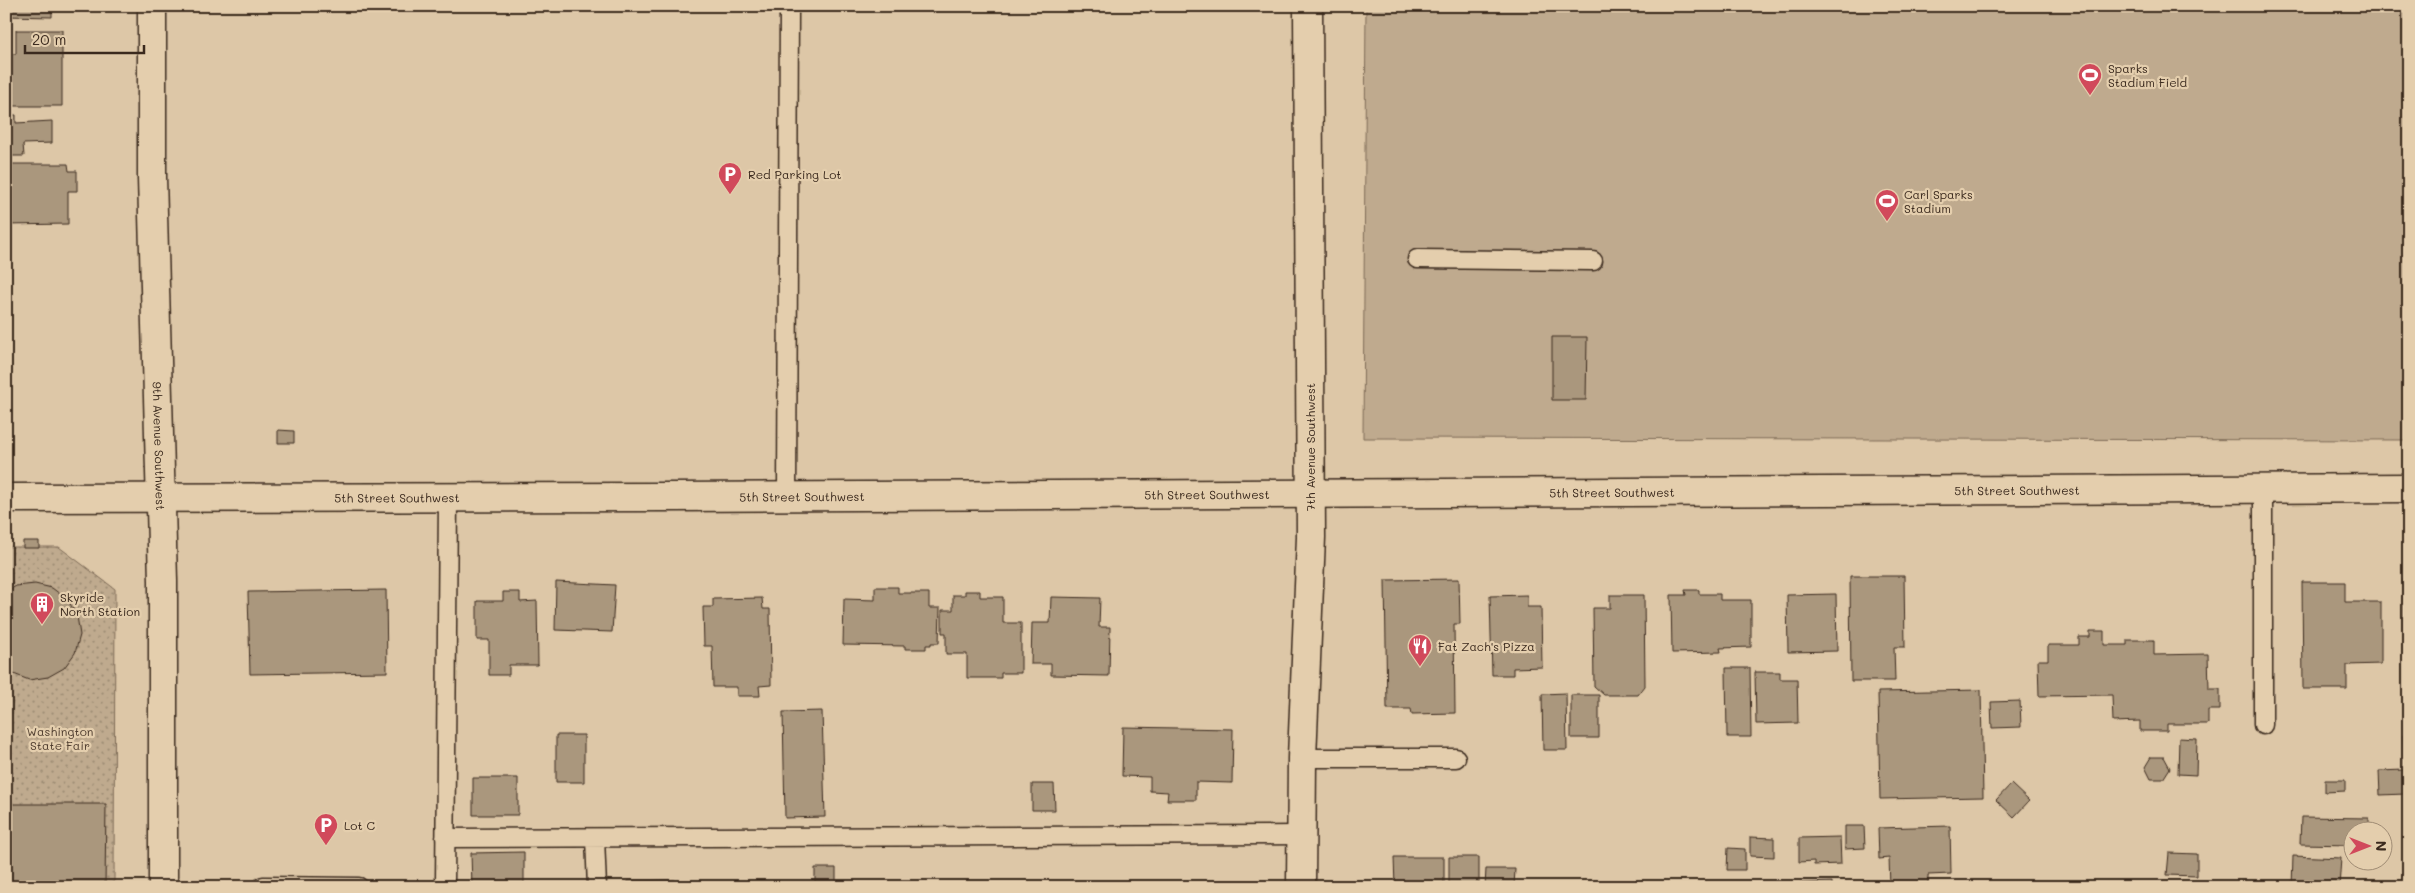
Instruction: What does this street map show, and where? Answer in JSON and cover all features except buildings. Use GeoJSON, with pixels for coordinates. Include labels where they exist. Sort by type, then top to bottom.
{"type":"FeatureCollection","features":[{"type":"Feature","properties":{"kind":"main road","name":"9th Avenue Southwest"},"geometry":{"type":"LineString","coordinates":[[152,6],[152,177],[161,497],[163,887]]}},
{"type":"Feature","properties":{"kind":"main road","name":"7th Avenue Southwest"},"geometry":{"type":"LineString","coordinates":[[1301,887],[1302,758],[1311,536],[1308,6]]}},
{"type":"Feature","properties":{"kind":"main road","name":"5th Street Southwest"},"geometry":{"type":"LineString","coordinates":[[6,498],[448,498],[1310,492],[2409,488]]}},
{"type":"Feature","properties":{"kind":"lane"},"geometry":{"type":"LineString","coordinates":[[787,496],[789,6]]}},
{"type":"Feature","properties":{"kind":"lane"},"geometry":{"type":"LineString","coordinates":[[1417,259],[1593,262]]}},
{"type":"Feature","properties":{"kind":"lane"},"geometry":{"type":"LineString","coordinates":[[2262,489],[2262,725]]}},
{"type":"Feature","properties":{"kind":"lane"},"geometry":{"type":"LineString","coordinates":[[445,887],[448,498]]}},
{"type":"Feature","properties":{"kind":"lane"},"geometry":{"type":"LineString","coordinates":[[1302,758],[1456,758]]}},
{"type":"Feature","properties":{"kind":"lane"},"geometry":{"type":"LineString","coordinates":[[445,838],[1302,835]]}},
{"type":"Feature","properties":{"kind":"lane"},"geometry":{"type":"LineString","coordinates":[[595,838],[597,887]]}},
{"type":"Feature","properties":{"kind":"lane"},"geometry":{"type":"LineString","coordinates":[[263,886],[359,887]]}},
{"type":"Feature","properties":{"kind":"green space","name":"Carl Sparks Stadium"},"geometry":{"type":"Polygon","coordinates":[[[1366,6],[2409,6],[2409,440],[1363,438],[1366,6]]]}},
{"type":"Feature","properties":{"kind":"green space","name":"Washington State Fair"},"geometry":{"type":"Polygon","coordinates":[[[6,547],[59,547],[115,589],[114,887],[6,887],[6,547]]]}},
{"type":"Feature","properties":{"kind":"place","name":"Sparks Stadium Field"},"geometry":{"type":"Point","coordinates":[2090,96]}},
{"type":"Feature","properties":{"kind":"place","name":"Red Parking Lot"},"geometry":{"type":"Point","coordinates":[730,195]}},
{"type":"Feature","properties":{"kind":"place","name":"Carl Sparks Stadium"},"geometry":{"type":"Point","coordinates":[1887,222]}},
{"type":"Feature","properties":{"kind":"place","name":"Skyride North Station"},"geometry":{"type":"Point","coordinates":[42,625]}},
{"type":"Feature","properties":{"kind":"place","name":"Fat Zach's Pizza"},"geometry":{"type":"Point","coordinates":[1420,667]}},
{"type":"Feature","properties":{"kind":"place","name":"Lot C"},"geometry":{"type":"Point","coordinates":[326,846]}}]}
